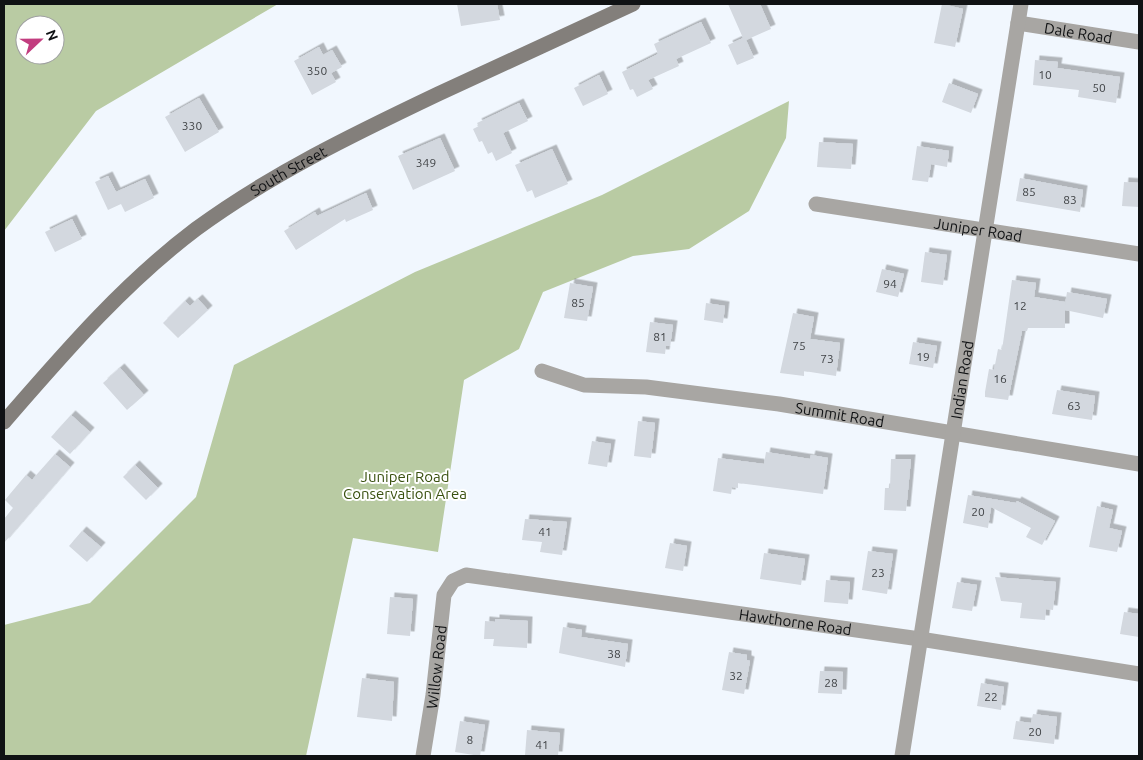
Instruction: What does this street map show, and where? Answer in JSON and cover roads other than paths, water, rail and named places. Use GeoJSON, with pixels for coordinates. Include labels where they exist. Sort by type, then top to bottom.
{"type":"FeatureCollection","features":[{"type":"Feature","properties":{"kind":"main road","name":"South Street"},"geometry":{"type":"LineString","coordinates":[[4,422],[89,326],[140,275],[233,203],[346,138],[633,4]]}},
{"type":"Feature","properties":{"kind":"street","name":"Indian Road"},"geometry":{"type":"LineString","coordinates":[[902,756],[1021,4]]}},
{"type":"Feature","properties":{"kind":"street","name":"Dale Road"},"geometry":{"type":"LineString","coordinates":[[1018,23],[1139,42]]}},
{"type":"Feature","properties":{"kind":"street","name":"Juniper Road"},"geometry":{"type":"LineString","coordinates":[[816,204],[1139,254]]}},
{"type":"Feature","properties":{"kind":"street","name":"Summit Road"},"geometry":{"type":"LineString","coordinates":[[542,371],[584,385],[646,387],[779,404],[1139,464]]}},
{"type":"Feature","properties":{"kind":"street","name":"Hawthorne Road"},"geometry":{"type":"LineString","coordinates":[[453,581],[461,576],[471,575],[920,639],[1139,674]]}},
{"type":"Feature","properties":{"kind":"street","name":"Willow Road"},"geometry":{"type":"LineString","coordinates":[[423,756],[432,705],[444,596],[453,581]]}},
{"type":"Feature","properties":{"kind":"park label","name":"Juniper Road Conservation Area"},"geometry":{"type":"Point","coordinates":[405,484]}}]}
